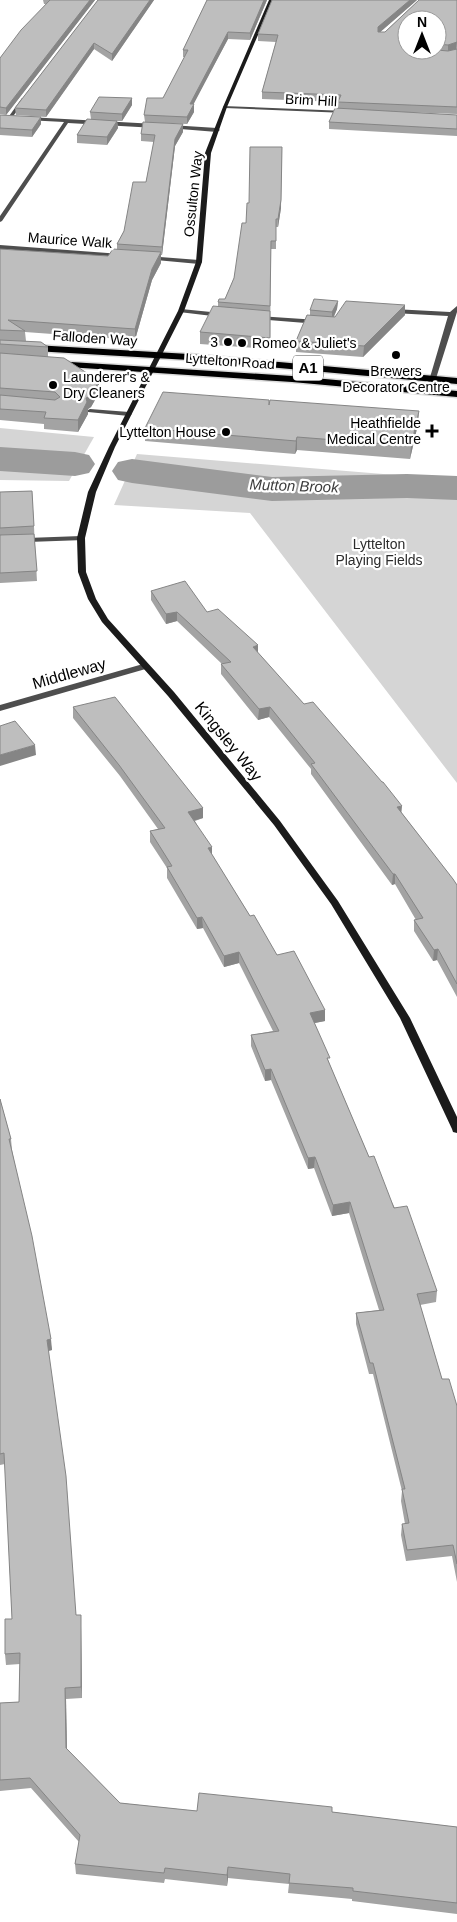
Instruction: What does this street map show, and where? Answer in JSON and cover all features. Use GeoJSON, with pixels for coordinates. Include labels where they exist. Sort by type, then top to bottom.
{"type":"FeatureCollection","features":[{"type":"Feature","properties":{"kind":"highway","name":"Falloden Way"},"geometry":{"type":"LineString","coordinates":[[0,346],[155,363]]}},
{"type":"Feature","properties":{"kind":"highway","name":"Falloden Way"},"geometry":{"type":"LineString","coordinates":[[49,363],[155,363]]}},
{"type":"Feature","properties":{"kind":"highway","name":"Lyttelton Road"},"geometry":{"type":"LineString","coordinates":[[155,363],[457,381]]}},
{"type":"Feature","properties":{"kind":"highway","name":"Lyttelton Road"},"geometry":{"type":"LineString","coordinates":[[155,363],[311,382],[457,394]]}},
{"type":"Feature","properties":{"kind":"street","name":"Ossulton Way"},"geometry":{"type":"LineString","coordinates":[[155,363],[181,311],[199,262],[208,153],[225,107],[271,0],[280,1]]}},
{"type":"Feature","properties":{"kind":"street"},"geometry":{"type":"LineString","coordinates":[[9,118],[27,95]]}},
{"type":"Feature","properties":{"kind":"street","name":"Brim Hill"},"geometry":{"type":"LineString","coordinates":[[225,107],[351,113]]}},
{"type":"Feature","properties":{"kind":"street"},"geometry":{"type":"LineString","coordinates":[[0,118],[217,130]]}},
{"type":"Feature","properties":{"kind":"street"},"geometry":{"type":"LineString","coordinates":[[0,220],[67,121]]}},
{"type":"Feature","properties":{"kind":"street","name":"Maurice Walk"},"geometry":{"type":"LineString","coordinates":[[0,248],[129,257]]}},
{"type":"Feature","properties":{"kind":"street"},"geometry":{"type":"LineString","coordinates":[[139,257],[199,262]]}},
{"type":"Feature","properties":{"kind":"street"},"geometry":{"type":"LineString","coordinates":[[429,391],[452,314],[457,308]]}},
{"type":"Feature","properties":{"kind":"street"},"geometry":{"type":"LineString","coordinates":[[382,310],[452,314]]}},
{"type":"Feature","properties":{"kind":"street"},"geometry":{"type":"LineString","coordinates":[[181,311],[227,315]]}},
{"type":"Feature","properties":{"kind":"street"},"geometry":{"type":"LineString","coordinates":[[246,317],[324,323]]}},
{"type":"Feature","properties":{"kind":"street","name":"Kingsley Way"},"geometry":{"type":"LineString","coordinates":[[155,363],[92,492],[84,516],[81,538],[82,572],[92,599],[105,620],[146,666],[277,824],[335,903],[405,1018],[457,1129]]}},
{"type":"Feature","properties":{"kind":"street"},"geometry":{"type":"LineString","coordinates":[[90,411],[129,414]]}},
{"type":"Feature","properties":{"kind":"street"},"geometry":{"type":"LineString","coordinates":[[0,541],[81,538]]}},
{"type":"Feature","properties":{"kind":"street","name":"Middleway"},"geometry":{"type":"LineString","coordinates":[[0,708],[146,666]]}},
{"type":"Feature","properties":{"kind":"green space"},"geometry":{"type":"Polygon","coordinates":[[[0,428],[94,437],[69,481],[0,480],[0,428]]]}},
{"type":"Feature","properties":{"kind":"green space","name":"Lyttelton Playing Fields"},"geometry":{"type":"Polygon","coordinates":[[[137,454],[457,480],[457,783],[250,513],[114,505],[137,454]]]}},
{"type":"Feature","properties":{"kind":"building"},"geometry":{"type":"Polygon","coordinates":[[[50,0],[90,0],[6,108],[0,107],[0,58],[21,30],[50,0]]]}},
{"type":"Feature","properties":{"kind":"building"},"geometry":{"type":"Polygon","coordinates":[[[98,0],[150,0],[112,54],[94,43],[46,110],[15,108],[98,0]]]}},
{"type":"Feature","properties":{"kind":"building"},"geometry":{"type":"Polygon","coordinates":[[[207,0],[264,0],[250,33],[228,32],[190,104],[194,104],[187,117],[144,115],[147,98],[163,98],[188,50],[183,50],[207,0]]]}},
{"type":"Feature","properties":{"kind":"building"},"geometry":{"type":"Polygon","coordinates":[[[272,0],[410,0],[378,27],[378,32],[385,32],[397,21],[397,60],[447,60],[447,51],[457,49],[457,107],[338,102],[341,95],[262,92],[278,35],[258,34],[272,0]]]}},
{"type":"Feature","properties":{"kind":"building"},"geometry":{"type":"Polygon","coordinates":[[[419,0],[457,0],[457,42],[448,45],[447,10],[408,10],[419,0]]]}},
{"type":"Feature","properties":{"kind":"building"},"geometry":{"type":"Polygon","coordinates":[[[99,97],[132,98],[122,114],[90,112],[99,97]]]}},
{"type":"Feature","properties":{"kind":"building"},"geometry":{"type":"Polygon","coordinates":[[[335,108],[457,115],[457,129],[329,122],[335,108]]]}},
{"type":"Feature","properties":{"kind":"building"},"geometry":{"type":"Polygon","coordinates":[[[0,115],[41,117],[32,130],[0,128],[0,115]]]}},
{"type":"Feature","properties":{"kind":"building"},"geometry":{"type":"Polygon","coordinates":[[[87,119],[117,121],[107,137],[77,135],[87,119]]]}},
{"type":"Feature","properties":{"kind":"building"},"geometry":{"type":"Polygon","coordinates":[[[143,122],[183,124],[175,139],[162,247],[117,244],[124,231],[133,182],[146,182],[155,135],[141,134],[143,122]]]}},
{"type":"Feature","properties":{"kind":"building"},"geometry":{"type":"Polygon","coordinates":[[[250,147],[282,147],[281,200],[278,219],[276,219],[276,241],[271,241],[270,306],[218,302],[219,299],[225,299],[234,278],[242,223],[246,223],[247,203],[249,203],[250,147]]]}},
{"type":"Feature","properties":{"kind":"building"},"geometry":{"type":"Polygon","coordinates":[[[0,249],[108,256],[113,249],[161,252],[152,269],[135,329],[8,320],[25,331],[0,330],[0,249]]]}},
{"type":"Feature","properties":{"kind":"building"},"geometry":{"type":"Polygon","coordinates":[[[314,299],[338,301],[332,312],[310,310],[314,299]]]}},
{"type":"Feature","properties":{"kind":"building"},"geometry":{"type":"Polygon","coordinates":[[[346,301],[405,305],[364,346],[296,341],[307,315],[335,317],[346,301]]]}},
{"type":"Feature","properties":{"kind":"building"},"geometry":{"type":"Polygon","coordinates":[[[213,306],[270,311],[270,338],[200,332],[213,306]]]}},
{"type":"Feature","properties":{"kind":"building"},"geometry":{"type":"Polygon","coordinates":[[[0,340],[41,342],[48,347],[0,344],[0,340]]]}},
{"type":"Feature","properties":{"kind":"building"},"geometry":{"type":"Polygon","coordinates":[[[0,353],[64,358],[99,381],[91,396],[86,398],[87,402],[78,420],[44,418],[46,412],[0,409],[0,395],[55,400],[60,397],[55,392],[0,388],[0,353]]]}},
{"type":"Feature","properties":{"kind":"building"},"geometry":{"type":"Polygon","coordinates":[[[163,392],[269,400],[269,405],[270,400],[419,411],[411,446],[297,437],[296,441],[145,428],[163,392]]]}},
{"type":"Feature","properties":{"kind":"building"},"geometry":{"type":"Polygon","coordinates":[[[32,491],[34,526],[0,528],[0,492],[32,491]]]}},
{"type":"Feature","properties":{"kind":"building"},"geometry":{"type":"Polygon","coordinates":[[[34,534],[37,571],[0,573],[0,535],[34,534]]]}},
{"type":"Feature","properties":{"kind":"building"},"geometry":{"type":"Polygon","coordinates":[[[185,581],[207,612],[218,609],[258,645],[253,647],[304,704],[313,702],[402,806],[397,807],[453,879],[457,885],[457,984],[438,949],[434,950],[414,920],[423,918],[395,874],[393,874],[311,764],[315,763],[270,707],[259,709],[221,664],[231,662],[177,612],[166,614],[151,591],[185,581]]]}},
{"type":"Feature","properties":{"kind":"building"},"geometry":{"type":"Polygon","coordinates":[[[115,697],[203,808],[188,812],[212,847],[208,848],[250,916],[254,915],[277,955],[294,951],[325,1010],[310,1013],[369,1157],[374,1156],[394,1208],[407,1206],[437,1291],[417,1294],[442,1379],[449,1379],[457,1406],[457,1564],[453,1545],[407,1550],[402,1524],[409,1523],[402,1489],[405,1489],[373,1363],[370,1363],[356,1313],[384,1310],[350,1202],[333,1205],[315,1157],[308,1158],[271,1069],[265,1070],[251,1035],[279,1031],[239,952],[224,956],[202,917],[197,918],[167,867],[172,866],[150,831],[165,828],[119,765],[73,707],[115,697]]]}},
{"type":"Feature","properties":{"kind":"building"},"geometry":{"type":"Polygon","coordinates":[[[15,721],[35,745],[0,755],[0,726],[15,721]]]}},
{"type":"Feature","properties":{"kind":"building"},"geometry":{"type":"Polygon","coordinates":[[[0,1099],[11,1139],[9,1139],[32,1236],[51,1339],[47,1340],[66,1476],[76,1615],[81,1615],[81,1687],[65,1688],[66,1748],[120,1803],[197,1811],[199,1793],[332,1807],[332,1812],[457,1827],[457,1903],[353,1891],[353,1888],[289,1883],[290,1874],[228,1867],[227,1875],[165,1868],[164,1873],[75,1864],[80,1835],[30,1778],[0,1780],[0,1703],[19,1702],[20,1653],[5,1654],[5,1619],[12,1619],[4,1453],[0,1454],[0,1099]]]}},
{"type":"Feature","properties":{"kind":"waterway","name":"Mutton Brook"},"geometry":{"type":"LineString","coordinates":[[0,459],[75,464]]}},
{"type":"Feature","properties":{"kind":"waterway","name":"Mutton Brook"},"geometry":{"type":"LineString","coordinates":[[132,471],[272,489],[407,486],[457,488]]}},
{"type":"Feature","properties":{"kind":"place","name":"3"},"geometry":{"type":"Point","coordinates":[228,342]}},
{"type":"Feature","properties":{"kind":"place","name":"Romeo & Juliet's"},"geometry":{"type":"Point","coordinates":[242,343]}},
{"type":"Feature","properties":{"kind":"place","name":"Brewers Decorator Centre"},"geometry":{"type":"Point","coordinates":[396,355]}},
{"type":"Feature","properties":{"kind":"place","name":"Launderer's & Dry Cleaners"},"geometry":{"type":"Point","coordinates":[53,385]}},
{"type":"Feature","properties":{"kind":"place","name":"Heathfielde Medical Centre"},"geometry":{"type":"Point","coordinates":[432,431]}},
{"type":"Feature","properties":{"kind":"place","name":"Lyttelton House"},"geometry":{"type":"Point","coordinates":[226,432]}}]}
